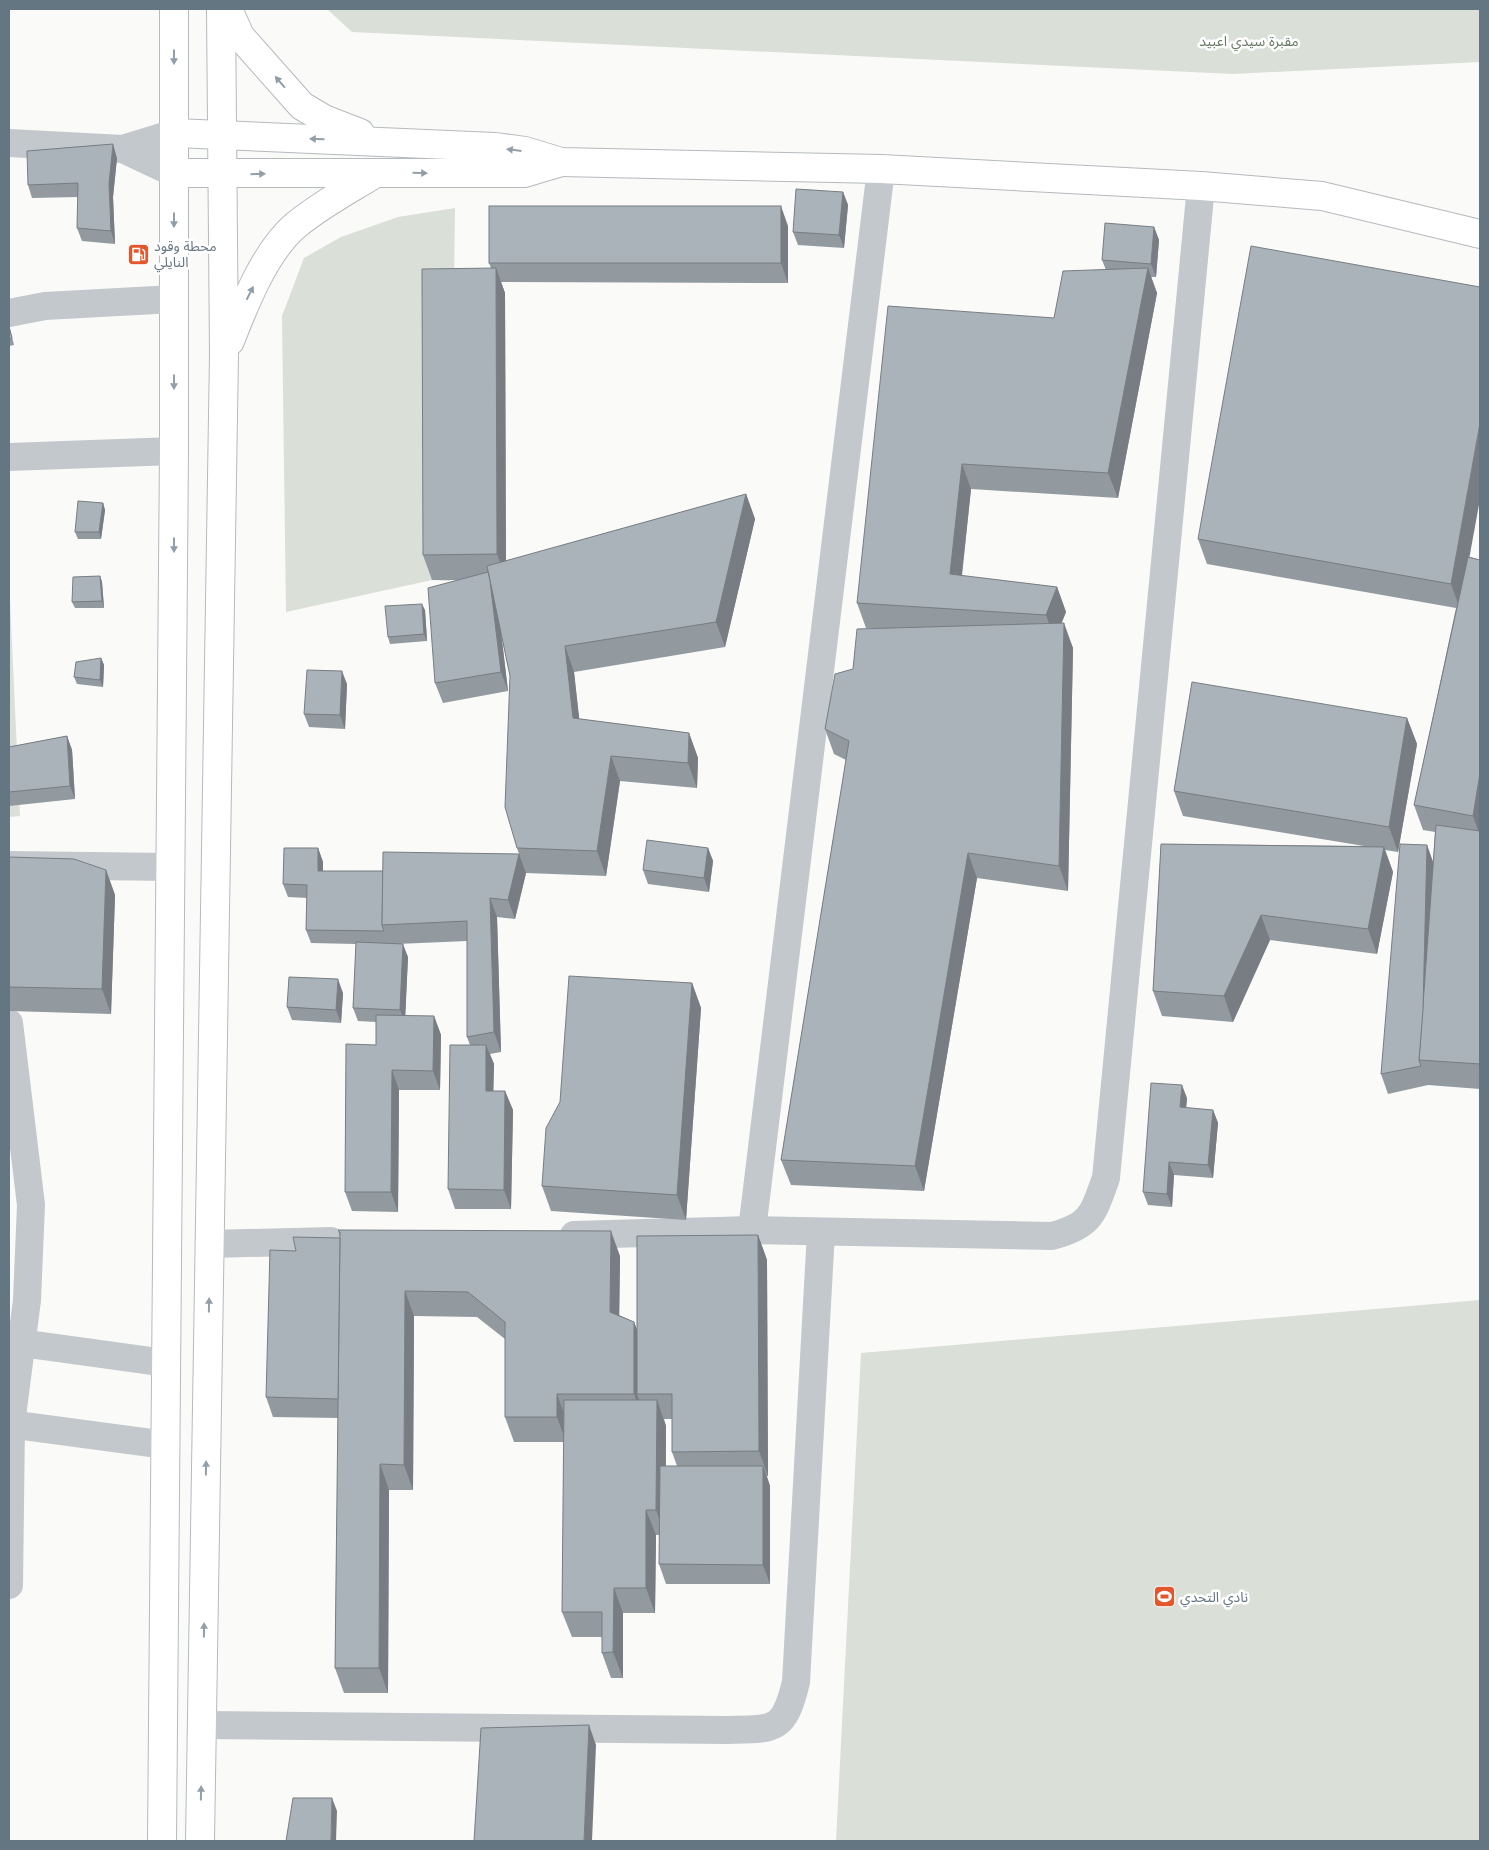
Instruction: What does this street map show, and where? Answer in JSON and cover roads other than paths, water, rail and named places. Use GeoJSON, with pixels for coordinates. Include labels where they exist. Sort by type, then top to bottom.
{"type":"FeatureCollection","features":[{"type":"Feature","properties":{"kind":"main road"},"geometry":{"type":"LineString","coordinates":[[162,1841],[174,451],[174,9]]}},
{"type":"Feature","properties":{"kind":"main road"},"geometry":{"type":"LineString","coordinates":[[200,1841],[224,354],[224,174],[221,9]]}},
{"type":"Feature","properties":{"kind":"main road"},"geometry":{"type":"LineString","coordinates":[[228,9],[240,36],[302,106],[324,119],[380,141]]}},
{"type":"Feature","properties":{"kind":"main road"},"geometry":{"type":"LineString","coordinates":[[175,133],[380,141],[518,150],[562,162],[881,169],[1201,186],[1322,196],[1480,234]]}},
{"type":"Feature","properties":{"kind":"main road"},"geometry":{"type":"LineString","coordinates":[[174,173],[524,173],[562,162]]}},
{"type":"Feature","properties":{"kind":"main road"},"geometry":{"type":"LineString","coordinates":[[224,354],[249,294],[271,255],[294,226],[376,173]]}},
{"type":"Feature","properties":{"kind":"street"},"geometry":{"type":"LineString","coordinates":[[9,143],[124,149],[175,133]]}},
{"type":"Feature","properties":{"kind":"street"},"geometry":{"type":"LineString","coordinates":[[124,149],[174,173]]}},
{"type":"Feature","properties":{"kind":"street"},"geometry":{"type":"LineString","coordinates":[[752,1230],[881,169]]}},
{"type":"Feature","properties":{"kind":"street"},"geometry":{"type":"LineString","coordinates":[[545,1236],[752,1230],[1052,1236],[1073,1231],[1086,1221],[1096,1206],[1106,1178],[1201,186]]}},
{"type":"Feature","properties":{"kind":"street"},"geometry":{"type":"LineString","coordinates":[[9,313],[44,306],[174,299]]}},
{"type":"Feature","properties":{"kind":"street"},"geometry":{"type":"LineString","coordinates":[[9,456],[174,451]]}},
{"type":"Feature","properties":{"kind":"street"},"geometry":{"type":"LineString","coordinates":[[9,865],[171,867]]}},
{"type":"Feature","properties":{"kind":"street"},"geometry":{"type":"LineString","coordinates":[[9,1023],[14,1109],[32,1205],[30,1254],[10,1424],[9,1585]]}},
{"type":"Feature","properties":{"kind":"street"},"geometry":{"type":"LineString","coordinates":[[202,1725],[727,1730],[765,1729],[777,1723],[790,1709],[796,1682],[821,1232]]}},
{"type":"Feature","properties":{"kind":"street"},"geometry":{"type":"LineString","coordinates":[[210,1244],[358,1241]]}},
{"type":"Feature","properties":{"kind":"street"},"geometry":{"type":"LineString","coordinates":[[21,1343],[166,1363]]}},
{"type":"Feature","properties":{"kind":"street"},"geometry":{"type":"LineString","coordinates":[[10,1424],[166,1445]]}},
{"type":"Feature","properties":{"kind":"place","name":"محطة وقود النايلي"},"geometry":{"type":"Point","coordinates":[138,254]}},
{"type":"Feature","properties":{"kind":"place","name":"نادي التحدي"},"geometry":{"type":"Point","coordinates":[1164,1597]}},
{"type":"Feature","properties":{"kind":"park label","name":"مقبرة سيدي اعبيد"},"geometry":{"type":"Point","coordinates":[1249,41]}}]}
